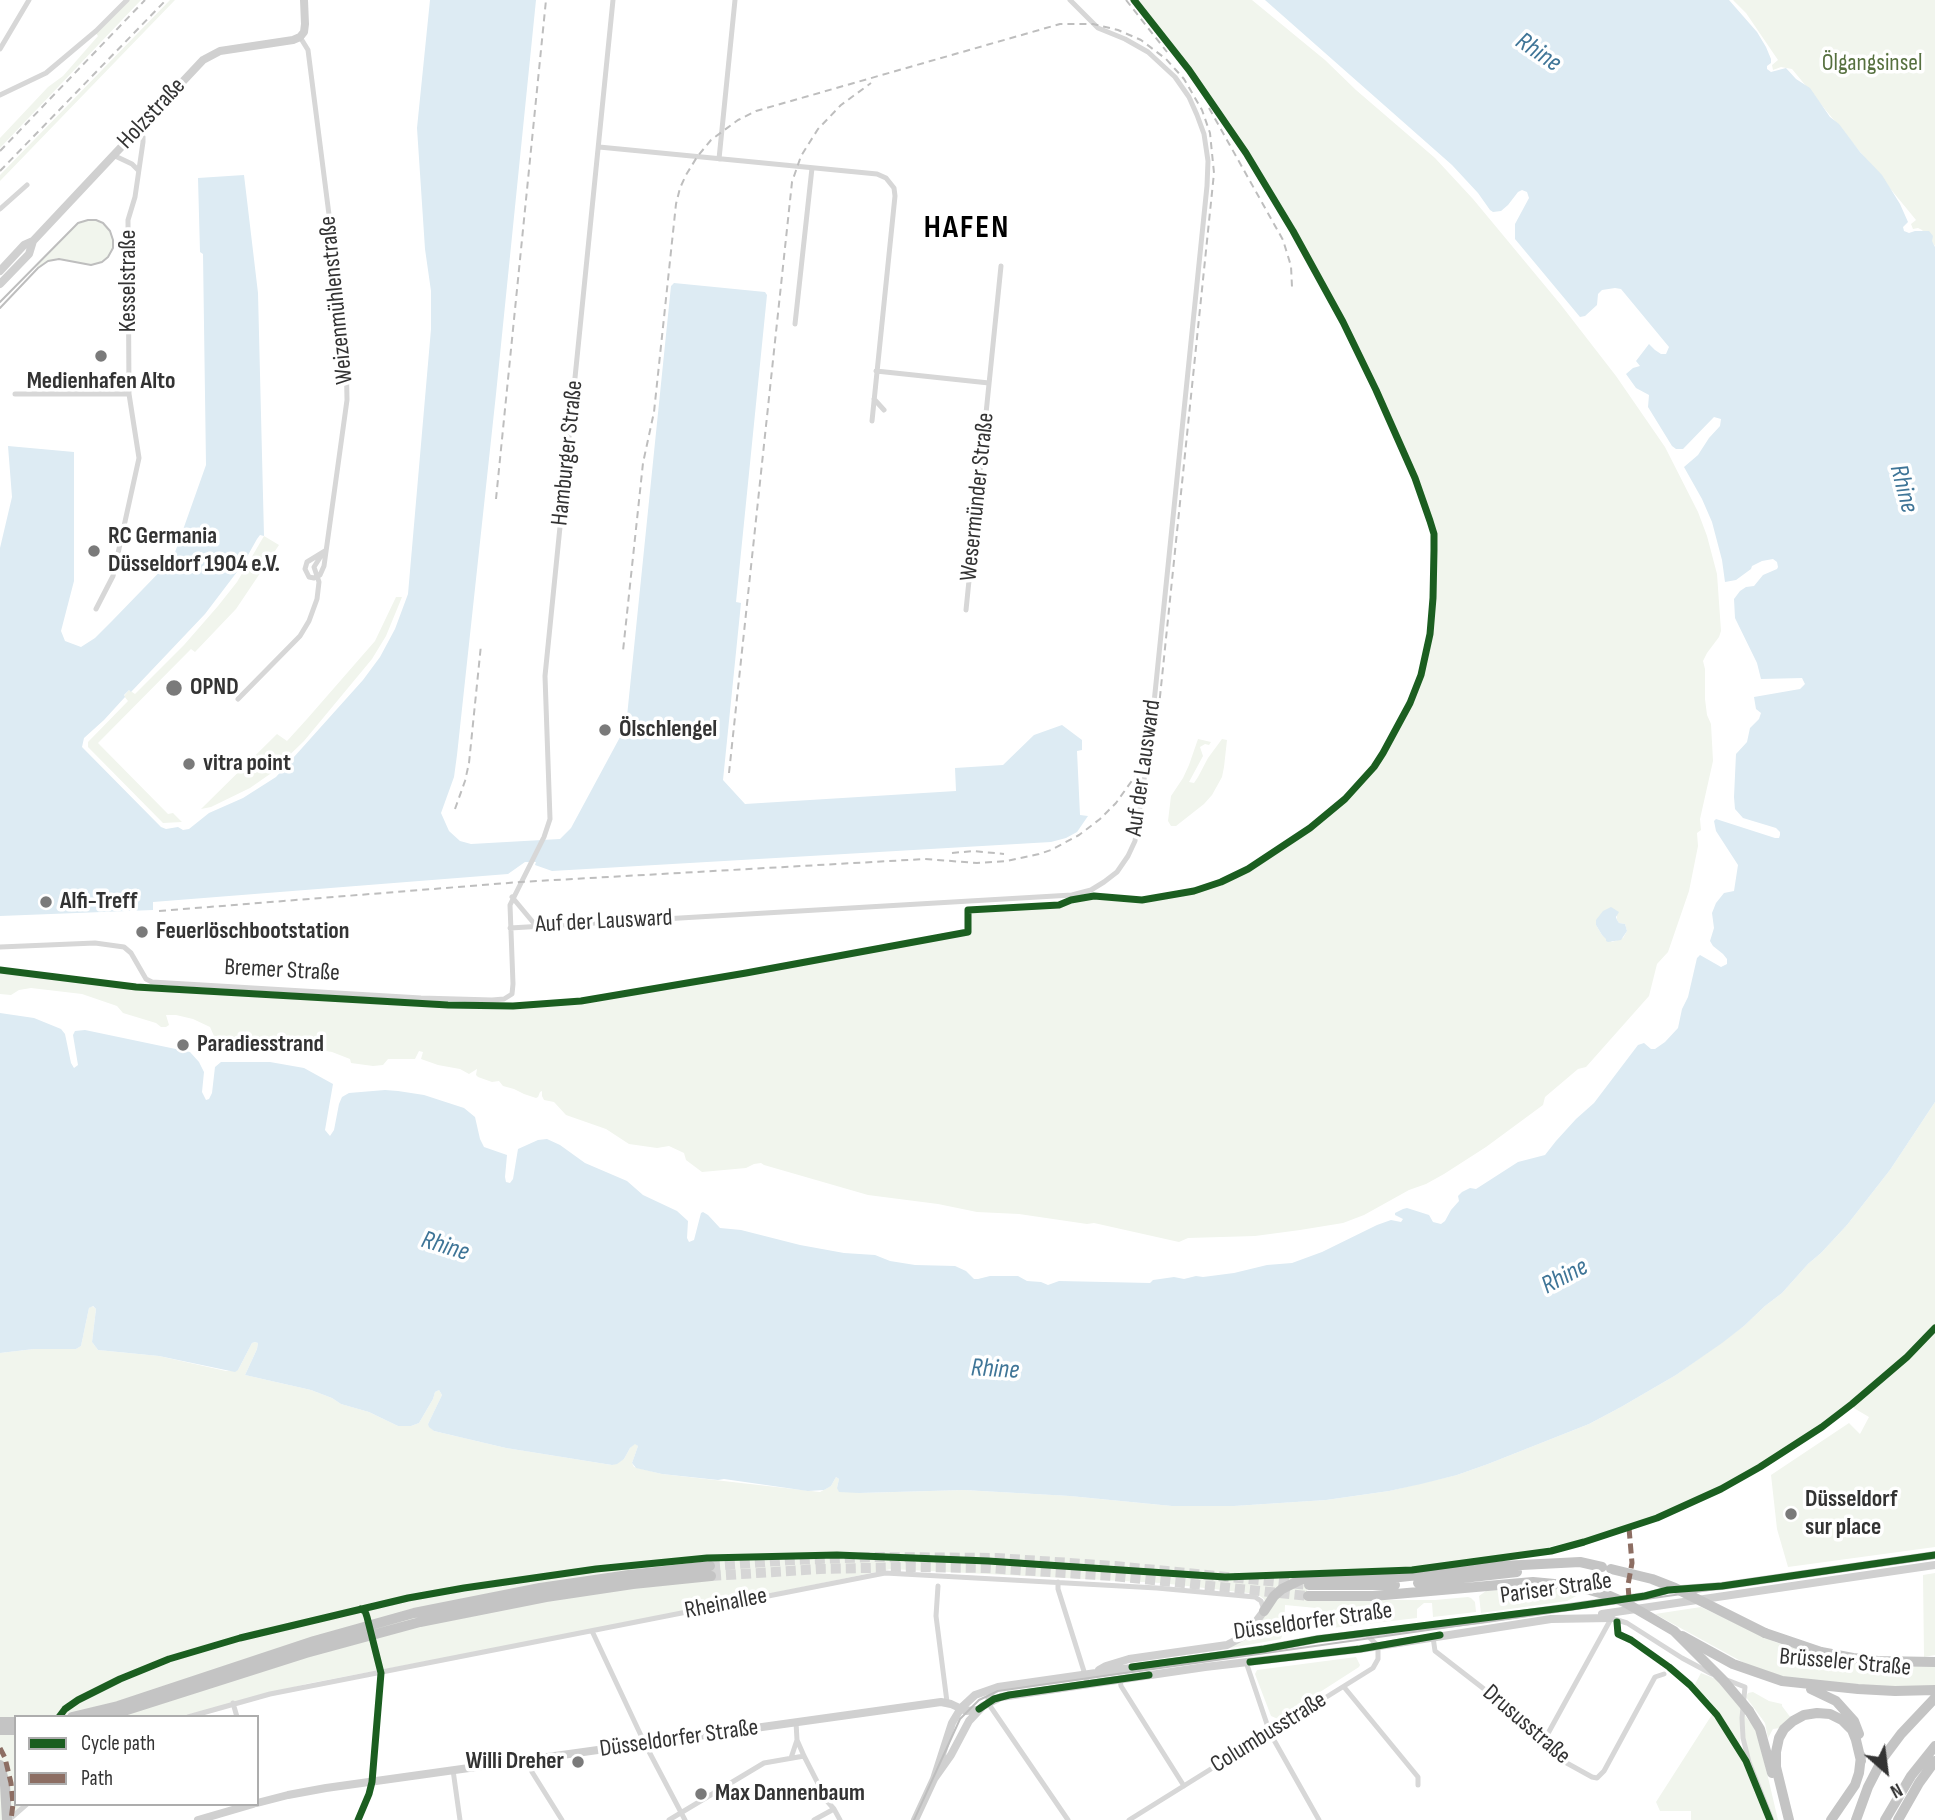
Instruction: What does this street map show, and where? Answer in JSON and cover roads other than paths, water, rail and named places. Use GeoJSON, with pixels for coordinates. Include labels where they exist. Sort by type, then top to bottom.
{"type":"FeatureCollection","features":[{"type":"Feature","properties":{"kind":"highway"},"geometry":{"type":"LineString","coordinates":[[1264,1611],[1282,1589],[1302,1579],[1315,1577],[1400,1577],[1502,1566],[1580,1562],[1606,1568]]}},
{"type":"Feature","properties":{"kind":"highway"},"geometry":{"type":"LineString","coordinates":[[1606,1568],[1556,1567],[1400,1585],[1309,1591],[1382,1596],[1533,1583],[1576,1586],[1626,1603],[1674,1631],[1749,1711],[1764,1741],[1782,1820]]}},
{"type":"Feature","properties":{"kind":"highway","name":"Brüsseler Straße"},"geometry":{"type":"LineString","coordinates":[[1606,1568],[1652,1579],[1765,1633],[1821,1652],[1865,1660],[1935,1660]]}},
{"type":"Feature","properties":{"kind":"highway"},"geometry":{"type":"LineString","coordinates":[[110,1715],[314,1641],[414,1613],[540,1587],[629,1574],[711,1571]]}},
{"type":"Feature","properties":{"kind":"highway","name":"Brüsseler Straße"},"geometry":{"type":"LineString","coordinates":[[1674,1631],[1716,1656],[1782,1681],[1858,1689],[1935,1690]]}},
{"type":"Feature","properties":{"kind":"highway"},"geometry":{"type":"LineString","coordinates":[[1782,1681],[1826,1695],[1846,1710],[1859,1734],[1862,1749],[1855,1785],[1831,1820]]}},
{"type":"Feature","properties":{"kind":"highway","name":"Brüsseler Straße"},"geometry":{"type":"LineString","coordinates":[[1856,1820],[1868,1787],[1883,1758],[1901,1734],[1935,1699]]}},
{"type":"Feature","properties":{"kind":"highway"},"geometry":{"type":"LineString","coordinates":[[81,1715],[147,1700]]}},
{"type":"Feature","properties":{"kind":"highway"},"geometry":{"type":"LineString","coordinates":[[1789,1820],[1776,1767],[1776,1752],[1779,1738],[1793,1721],[1804,1715],[1817,1713],[1830,1714],[1842,1720],[1852,1730],[1861,1761]]}},
{"type":"Feature","properties":{"kind":"highway"},"geometry":{"type":"LineString","coordinates":[[1885,1820],[1911,1776],[1935,1746]]}},
{"type":"Feature","properties":{"kind":"highway"},"geometry":{"type":"LineString","coordinates":[[1898,1820],[1935,1761]]}},
{"type":"Feature","properties":{"kind":"highway"},"geometry":{"type":"LineString","coordinates":[[0,1765],[5,1785],[7,1820]]}},
{"type":"Feature","properties":{"kind":"main road"},"geometry":{"type":"LineString","coordinates":[[300,37],[305,24],[303,0]]}},
{"type":"Feature","properties":{"kind":"main road","name":"Holzstraße"},"geometry":{"type":"LineString","coordinates":[[0,271],[5,261],[33,241],[203,60],[220,51],[300,37]]}},
{"type":"Feature","properties":{"kind":"main road","name":"Holzstraße"},"geometry":{"type":"LineString","coordinates":[[0,284],[29,254],[33,241]]}},
{"type":"Feature","properties":{"kind":"main road","name":"Pariser Straße"},"geometry":{"type":"LineString","coordinates":[[1611,1618],[1623,1603],[1663,1594],[1935,1555]]}},
{"type":"Feature","properties":{"kind":"main road","name":"Pariser Straße"},"geometry":{"type":"LineString","coordinates":[[1433,1636],[1551,1619],[1611,1618],[1662,1605],[1935,1565]]}},
{"type":"Feature","properties":{"kind":"main road","name":"Pariser Straße"},"geometry":{"type":"LineString","coordinates":[[1424,1626],[1558,1609],[1668,1590],[1693,1589]]}},
{"type":"Feature","properties":{"kind":"main road"},"geometry":{"type":"LineString","coordinates":[[1662,1605],[1658,1600],[1663,1594]]}},
{"type":"Feature","properties":{"kind":"main road","name":"Düsseldorfer Straße"},"geometry":{"type":"LineString","coordinates":[[1090,1677],[1106,1666],[1129,1659],[1227,1645],[1246,1635],[1264,1611]]}},
{"type":"Feature","properties":{"kind":"main road","name":"Pariser Straße"},"geometry":{"type":"LineString","coordinates":[[1580,1618],[1611,1618]]}},
{"type":"Feature","properties":{"kind":"main road","name":"Düsseldorfer Straße"},"geometry":{"type":"LineString","coordinates":[[961,1708],[975,1695],[998,1687],[1090,1677],[1424,1626],[1433,1636]]}},
{"type":"Feature","properties":{"kind":"main road","name":"Düsseldorfer Straße"},"geometry":{"type":"LineString","coordinates":[[977,1710],[1009,1695],[1090,1677],[1120,1679],[1378,1646],[1433,1636]]}},
{"type":"Feature","properties":{"kind":"main road"},"geometry":{"type":"LineString","coordinates":[[947,1702],[970,1712],[977,1710]]}},
{"type":"Feature","properties":{"kind":"main road","name":"Düsseldorfer Straße"},"geometry":{"type":"LineString","coordinates":[[259,1802],[304,1791],[947,1702]]}},
{"type":"Feature","properties":{"kind":"main road"},"geometry":{"type":"LineString","coordinates":[[956,1744],[957,1732],[965,1718],[965,1712],[961,1708]]}},
{"type":"Feature","properties":{"kind":"main road"},"geometry":{"type":"LineString","coordinates":[[915,1820],[934,1779],[952,1723],[961,1708]]}},
{"type":"Feature","properties":{"kind":"main road"},"geometry":{"type":"LineString","coordinates":[[934,1779],[977,1710]]}},
{"type":"Feature","properties":{"kind":"main road","name":"Düsseldorfer Straße"},"geometry":{"type":"LineString","coordinates":[[198,1820],[247,1806]]}},
{"type":"Feature","properties":{"kind":"street"},"geometry":{"type":"LineString","coordinates":[[0,49],[29,0]]}},
{"type":"Feature","properties":{"kind":"street"},"geometry":{"type":"LineString","coordinates":[[0,95],[46,74],[127,0]]}},
{"type":"Feature","properties":{"kind":"street","name":"Hamburger Straße"},"geometry":{"type":"LineString","coordinates":[[510,928],[512,897],[548,828],[550,811],[545,676],[613,0]]}},
{"type":"Feature","properties":{"kind":"street"},"geometry":{"type":"LineString","coordinates":[[719,159],[736,0]]}},
{"type":"Feature","properties":{"kind":"street","name":"Auf der Lausward"},"geometry":{"type":"LineString","coordinates":[[510,928],[1072,895],[1100,885],[1117,872],[1128,856],[1135,841],[1150,736],[1208,174],[1200,121],[1189,97],[1175,77],[1148,52],[1098,28],[1070,0]]}},
{"type":"Feature","properties":{"kind":"street","name":"Weizenmühlenstraße"},"geometry":{"type":"LineString","coordinates":[[238,699],[300,636],[309,621],[319,582],[314,566],[325,551],[347,400],[346,348],[308,50],[300,37]]}},
{"type":"Feature","properties":{"kind":"street","name":"Kesselstraße"},"geometry":{"type":"LineString","coordinates":[[96,609],[113,576],[139,458],[129,394],[128,220],[135,197],[143,141],[137,129]]}},
{"type":"Feature","properties":{"kind":"street"},"geometry":{"type":"LineString","coordinates":[[599,147],[877,174],[886,178],[894,188],[895,196],[872,421]]}},
{"type":"Feature","properties":{"kind":"street"},"geometry":{"type":"LineString","coordinates":[[113,155],[138,170]]}},
{"type":"Feature","properties":{"kind":"street"},"geometry":{"type":"LineString","coordinates":[[795,324],[811,168]]}},
{"type":"Feature","properties":{"kind":"street"},"geometry":{"type":"LineString","coordinates":[[0,209],[27,186]]}},
{"type":"Feature","properties":{"kind":"street","name":"Wesermünder Straße"},"geometry":{"type":"LineString","coordinates":[[966,610],[1001,266]]}},
{"type":"Feature","properties":{"kind":"street","name":"Wesermünder Straße"},"geometry":{"type":"LineString","coordinates":[[876,371],[989,383]]}},
{"type":"Feature","properties":{"kind":"street"},"geometry":{"type":"LineString","coordinates":[[15,394],[129,394]]}},
{"type":"Feature","properties":{"kind":"street"},"geometry":{"type":"LineString","coordinates":[[874,399],[884,410]]}},
{"type":"Feature","properties":{"kind":"street"},"geometry":{"type":"LineString","coordinates":[[318,577],[323,570],[325,551]]}},
{"type":"Feature","properties":{"kind":"street"},"geometry":{"type":"LineString","coordinates":[[512,897],[537,927]]}},
{"type":"Feature","properties":{"kind":"street","name":"Bremer Straße"},"geometry":{"type":"LineString","coordinates":[[0,947],[95,943],[119,946],[127,949],[146,979],[152,982],[492,1000],[507,998],[513,992],[510,928]]}},
{"type":"Feature","properties":{"kind":"street","name":"Rheinallee"},"geometry":{"type":"LineString","coordinates":[[194,1715],[233,1703],[885,1573],[1157,1587],[1251,1597],[1261,1601],[1264,1611]]}},
{"type":"Feature","properties":{"kind":"street"},"geometry":{"type":"LineString","coordinates":[[1058,1581],[1058,1589],[1090,1677]]}},
{"type":"Feature","properties":{"kind":"street"},"geometry":{"type":"LineString","coordinates":[[938,1586],[936,1616],[947,1702]]}},
{"type":"Feature","properties":{"kind":"street"},"geometry":{"type":"LineString","coordinates":[[1546,1737],[1611,1618],[1642,1632],[1688,1662],[1745,1687],[1743,1738],[1749,1762],[1772,1820]]}},
{"type":"Feature","properties":{"kind":"street"},"geometry":{"type":"LineString","coordinates":[[593,1631],[645,1744],[685,1820]]}},
{"type":"Feature","properties":{"kind":"street"},"geometry":{"type":"LineString","coordinates":[[1365,1633],[1378,1646]]}},
{"type":"Feature","properties":{"kind":"street","name":"Drususstraße"},"geometry":{"type":"LineString","coordinates":[[1433,1636],[1435,1651],[1546,1737],[1554,1756],[1597,1778],[1604,1771],[1655,1677],[1664,1674]]}},
{"type":"Feature","properties":{"kind":"street","name":"Columbusstraße"},"geometry":{"type":"LineString","coordinates":[[1129,1820],[1373,1668],[1378,1659],[1378,1646]]}},
{"type":"Feature","properties":{"kind":"street"},"geometry":{"type":"LineString","coordinates":[[1246,1662],[1270,1733],[1319,1820]]}},
{"type":"Feature","properties":{"kind":"street"},"geometry":{"type":"LineString","coordinates":[[358,1820],[372,1782],[381,1673]]}},
{"type":"Feature","properties":{"kind":"street"},"geometry":{"type":"LineString","coordinates":[[1120,1679],[1121,1686],[1184,1786]]}},
{"type":"Feature","properties":{"kind":"street"},"geometry":{"type":"LineString","coordinates":[[998,1687],[990,1694],[988,1703],[1068,1820]]}},
{"type":"Feature","properties":{"kind":"street"},"geometry":{"type":"LineString","coordinates":[[1344,1687],[1418,1777],[1418,1785]]}},
{"type":"Feature","properties":{"kind":"street"},"geometry":{"type":"LineString","coordinates":[[233,1703],[236,1715]]}},
{"type":"Feature","properties":{"kind":"street"},"geometry":{"type":"LineString","coordinates":[[796,1722],[797,1740],[804,1756],[840,1820]]}},
{"type":"Feature","properties":{"kind":"street"},"geometry":{"type":"LineString","coordinates":[[791,1758],[797,1740]]}},
{"type":"Feature","properties":{"kind":"street"},"geometry":{"type":"LineString","coordinates":[[669,1820],[764,1763],[804,1756]]}},
{"type":"Feature","properties":{"kind":"street"},"geometry":{"type":"LineString","coordinates":[[530,1760],[533,1772],[562,1820]]}},
{"type":"Feature","properties":{"kind":"street"},"geometry":{"type":"LineString","coordinates":[[453,1770],[460,1820]]}},
{"type":"Feature","properties":{"kind":"street"},"geometry":{"type":"LineString","coordinates":[[7,1820],[25,1806]]}},
{"type":"Feature","properties":{"kind":"street"},"geometry":{"type":"LineString","coordinates":[[814,1820],[834,1809]]}},
{"type":"Feature","properties":{"kind":"water"},"geometry":{"type":"Polygon","coordinates":[[[430,0],[536,0],[457,755],[454,777],[441,813],[449,831],[460,841],[471,844],[560,839],[571,828],[626,726],[671,286],[674,283],[765,292],[767,295],[736,602],[741,603],[723,780],[745,804],[956,791],[955,768],[1003,765],[1034,735],[1062,725],[1082,740],[1082,750],[1077,751],[1080,815],[1088,816],[1077,832],[1051,842],[552,871],[535,865],[536,862],[525,862],[508,874],[153,902],[153,910],[0,916],[0,548],[12,497],[8,446],[74,452],[74,581],[61,631],[65,641],[81,647],[95,638],[173,558],[206,465],[203,254],[200,252],[198,178],[244,175],[258,293],[264,536],[260,535],[243,564],[205,614],[84,738],[82,747],[161,827],[189,829],[209,813],[243,798],[276,777],[363,680],[380,657],[395,629],[408,594],[431,329],[431,291],[425,249],[417,128],[430,0]]]}},
{"type":"Feature","properties":{"kind":"water","name":"Rhine"},"geometry":{"type":"Polygon","coordinates":[[[1265,0],[1729,0],[1757,32],[1766,47],[1771,59],[1767,69],[1771,72],[1786,68],[1810,88],[1830,117],[1882,175],[1908,222],[1903,227],[1904,231],[1929,231],[1933,236],[1935,1102],[1890,1170],[1821,1253],[1782,1293],[1722,1343],[1676,1375],[1589,1424],[1488,1464],[1421,1484],[1326,1500],[1234,1506],[1172,1506],[1070,1496],[964,1490],[839,1492],[839,1479],[836,1477],[831,1486],[824,1490],[808,1491],[724,1479],[662,1474],[636,1468],[632,1463],[638,1446],[635,1444],[624,1459],[612,1465],[506,1448],[434,1431],[429,1427],[442,1395],[439,1390],[435,1392],[419,1423],[398,1426],[311,1390],[245,1375],[257,1349],[258,1343],[255,1342],[235,1372],[159,1356],[98,1350],[92,1342],[96,1309],[93,1306],[89,1308],[81,1346],[76,1349],[34,1349],[0,1353],[0,1013],[34,1018],[61,1029],[65,1034],[74,1068],[78,1065],[73,1035],[75,1031],[85,1030],[190,1052],[204,1072],[202,1092],[206,1100],[212,1093],[215,1067],[221,1062],[270,1062],[304,1068],[333,1084],[325,1130],[330,1136],[342,1097],[349,1093],[398,1091],[424,1095],[464,1108],[475,1117],[484,1147],[507,1155],[506,1182],[510,1183],[513,1179],[518,1149],[547,1139],[585,1163],[627,1181],[643,1195],[677,1211],[688,1221],[689,1242],[694,1240],[703,1212],[720,1228],[741,1230],[800,1245],[844,1253],[875,1255],[890,1261],[915,1265],[955,1266],[974,1279],[1018,1276],[1027,1281],[1048,1285],[1059,1281],[1150,1283],[1153,1280],[1174,1277],[1203,1277],[1292,1263],[1322,1252],[1377,1225],[1391,1220],[1401,1222],[1403,1219],[1395,1213],[1407,1208],[1429,1215],[1433,1222],[1441,1224],[1459,1201],[1458,1196],[1462,1192],[1470,1188],[1476,1189],[1518,1162],[1545,1155],[1576,1119],[1594,1103],[1638,1045],[1644,1043],[1655,1049],[1665,1042],[1678,1028],[1697,958],[1700,955],[1721,967],[1727,964],[1727,959],[1710,941],[1714,928],[1712,913],[1724,893],[1734,891],[1738,865],[1716,831],[1714,821],[1716,819],[1775,838],[1780,835],[1776,828],[1743,818],[1735,809],[1734,797],[1736,754],[1747,742],[1750,728],[1761,713],[1756,709],[1754,697],[1800,689],[1805,684],[1802,678],[1761,679],[1757,663],[1735,618],[1734,599],[1740,591],[1754,586],[1763,575],[1777,569],[1777,562],[1773,559],[1762,561],[1736,580],[1725,582],[1712,522],[1684,467],[1698,455],[1720,426],[1721,419],[1714,417],[1683,449],[1672,446],[1648,407],[1649,395],[1636,388],[1626,374],[1640,366],[1636,361],[1649,344],[1661,354],[1666,354],[1669,347],[1621,289],[1602,290],[1598,294],[1597,305],[1580,317],[1515,239],[1515,224],[1529,198],[1527,192],[1518,192],[1501,211],[1490,210],[1452,165],[1265,0]]]}},
{"type":"Feature","properties":{"kind":"water"},"geometry":{"type":"Polygon","coordinates":[[[1611,907],[1619,912],[1617,920],[1625,924],[1627,931],[1621,940],[1608,942],[1596,925],[1596,920],[1603,911],[1611,907]]]}},
{"type":"Feature","properties":{"kind":"tunnel"},"geometry":{"type":"LineString","coordinates":[[710,1566],[874,1557],[996,1558],[1115,1566],[1309,1585]]}},
{"type":"Feature","properties":{"kind":"tunnel"},"geometry":{"type":"LineString","coordinates":[[711,1576],[820,1569],[986,1568],[1114,1576],[1308,1596]]}},
{"type":"Feature","properties":{"kind":"tram line"},"geometry":{"type":"LineString","coordinates":[[0,302],[78,223],[96,220],[110,231],[113,248],[102,262],[91,265],[59,259],[48,261],[0,308]]}},
{"type":"Feature","properties":{"kind":"tram line"},"geometry":{"type":"LineString","coordinates":[[914,1820],[960,1719],[979,1700],[998,1691],[1935,1558]]}},
{"type":"Feature","properties":{"kind":"railway"},"geometry":{"type":"LineString","coordinates":[[0,151],[145,0]]}},
{"type":"Feature","properties":{"kind":"railway"},"geometry":{"type":"LineString","coordinates":[[0,171],[166,0]]}},
{"type":"Feature","properties":{"kind":"railway"},"geometry":{"type":"LineString","coordinates":[[496,499],[546,0]]}},
{"type":"Feature","properties":{"kind":"railway"},"geometry":{"type":"LineString","coordinates":[[1126,0],[1167,52]]}},
{"type":"Feature","properties":{"kind":"railway"},"geometry":{"type":"LineString","coordinates":[[159,911],[520,882],[925,859],[977,863],[1007,861],[1051,850],[1079,835],[1100,819],[1116,803],[1136,775],[1150,748],[1158,716],[1214,173],[1210,133],[1202,110],[1184,79],[1166,59],[1141,40],[1118,30],[1093,24],[1060,24],[756,111],[738,120],[711,140],[686,175],[676,204],[654,412],[643,463],[623,651]]}},
{"type":"Feature","properties":{"kind":"railway"},"geometry":{"type":"LineString","coordinates":[[729,773],[792,182],[801,156],[818,129],[841,105],[871,83]]}},
{"type":"Feature","properties":{"kind":"railway"},"geometry":{"type":"LineString","coordinates":[[1209,108],[1283,240],[1291,266],[1292,287]]}},
{"type":"Feature","properties":{"kind":"railway"},"geometry":{"type":"LineString","coordinates":[[455,809],[469,763],[481,645]]}},
{"type":"Feature","properties":{"kind":"railway"},"geometry":{"type":"LineString","coordinates":[[952,853],[974,851],[1004,854]]}},
{"type":"Feature","properties":{"kind":"place","name":"Medienhafen Alto"},"geometry":{"type":"Point","coordinates":[101,356]}},
{"type":"Feature","properties":{"kind":"place","name":"RC Germania Düsseldorf 1904 e.V."},"geometry":{"type":"Point","coordinates":[94,551]}},
{"type":"Feature","properties":{"kind":"place","name":"OPND"},"geometry":{"type":"Point","coordinates":[174,688]}},
{"type":"Feature","properties":{"kind":"place","name":"Ölschlengel"},"geometry":{"type":"Point","coordinates":[605,730]}},
{"type":"Feature","properties":{"kind":"place","name":"vitra point"},"geometry":{"type":"Point","coordinates":[189,764]}},
{"type":"Feature","properties":{"kind":"place","name":"Alfi-Treff"},"geometry":{"type":"Point","coordinates":[46,902]}},
{"type":"Feature","properties":{"kind":"place","name":"Feuerlöschbootstation"},"geometry":{"type":"Point","coordinates":[142,932]}},
{"type":"Feature","properties":{"kind":"place","name":"Paradiesstrand"},"geometry":{"type":"Point","coordinates":[183,1045]}},
{"type":"Feature","properties":{"kind":"place","name":"Düsseldorf sur place"},"geometry":{"type":"Point","coordinates":[1791,1514]}},
{"type":"Feature","properties":{"kind":"place","name":"Willi Dreher"},"geometry":{"type":"Point","coordinates":[578,1762]}},
{"type":"Feature","properties":{"kind":"place","name":"Max Dannenbaum"},"geometry":{"type":"Point","coordinates":[701,1794]}},
{"type":"Feature","properties":{"kind":"district","name":"HAFEN"},"geometry":{"type":"Point","coordinates":[967,229]}},
{"type":"Feature","properties":{"kind":"park label","name":"Ölgangsinsel"},"geometry":{"type":"Point","coordinates":[1872,64]}}]}
